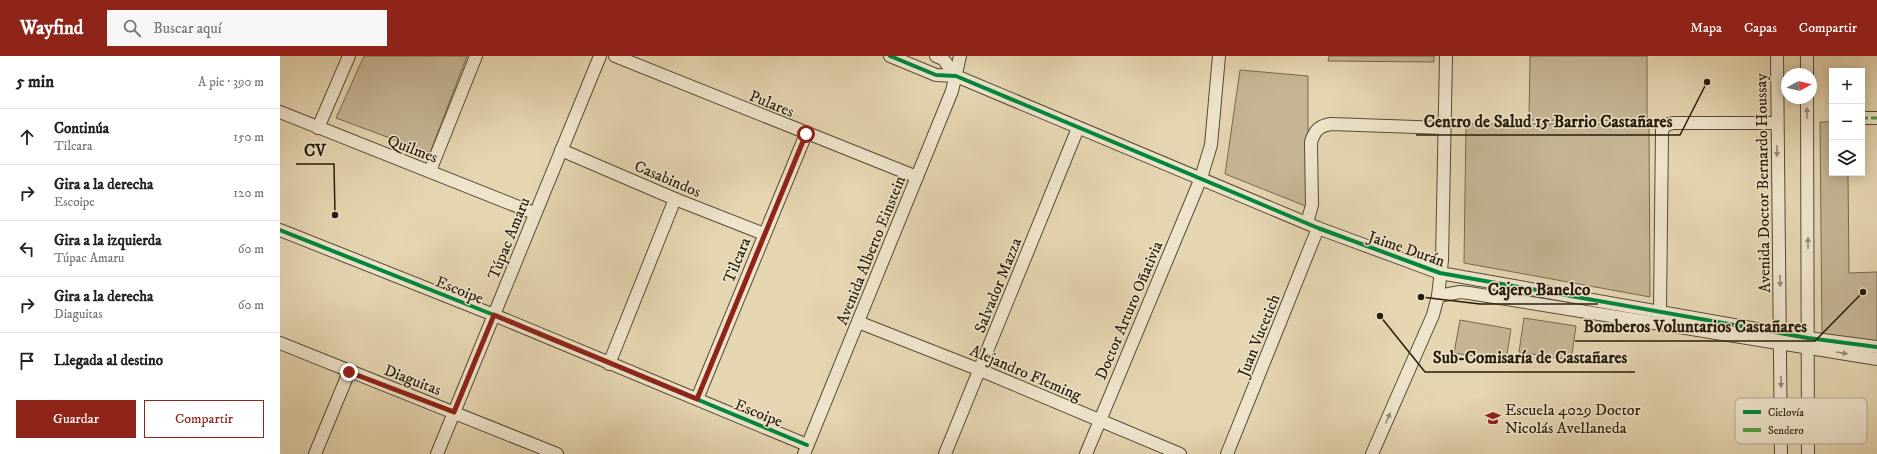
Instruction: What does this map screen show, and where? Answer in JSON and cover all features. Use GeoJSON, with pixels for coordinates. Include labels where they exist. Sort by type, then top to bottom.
{"type":"FeatureCollection","features":[{"type":"Feature","properties":{"kind":"street"},"geometry":{"type":"LineString","coordinates":[[318,128],[349,56]]}},
{"type":"Feature","properties":{"kind":"street"},"geometry":{"type":"LineString","coordinates":[[430,171],[476,56]]}},
{"type":"Feature","properties":{"kind":"street","name":"Túpac Amaru"},"geometry":{"type":"LineString","coordinates":[[437,454],[534,213],[600,56]]}},
{"type":"Feature","properties":{"kind":"street","name":"Pulares"},"geometry":{"type":"LineString","coordinates":[[615,56],[806,134],[917,177]]}},
{"type":"Feature","properties":{"kind":"street"},"geometry":{"type":"LineString","coordinates":[[890,56],[936,75],[956,76]]}},
{"type":"Feature","properties":{"kind":"street"},"geometry":{"type":"LineString","coordinates":[[936,56],[943,59],[956,76]]}},
{"type":"Feature","properties":{"kind":"street","name":"Avenida Alberto Einstein"},"geometry":{"type":"LineString","coordinates":[[805,450],[952,91],[960,56]]}},
{"type":"Feature","properties":{"kind":"street","name":"Doctor Arturo Oñativia"},"geometry":{"type":"LineString","coordinates":[[1086,454],[1201,178],[1210,145],[1219,56]]}},
{"type":"Feature","properties":{"kind":"street"},"geometry":{"type":"LineString","coordinates":[[1372,454],[1433,315],[1438,296],[1440,273],[1446,56]]}},
{"type":"Feature","properties":{"kind":"street","name":"Avenida Doctor Bernardo Houssay"},"geometry":{"type":"LineString","coordinates":[[1777,56],[1780,398]]}},
{"type":"Feature","properties":{"kind":"street"},"geometry":{"type":"LineString","coordinates":[[1807,56],[1807,68]]}},
{"type":"Feature","properties":{"kind":"street","name":"Jaime Durán"},"geometry":{"type":"LineString","coordinates":[[956,76],[1318,228],[1440,273],[1660,311],[1877,359]]}},
{"type":"Feature","properties":{"kind":"street"},"geometry":{"type":"LineString","coordinates":[[1807,104],[1808,398]]}},
{"type":"Feature","properties":{"kind":"street","name":"Quilmes"},"geometry":{"type":"LineString","coordinates":[[280,112],[534,213]]}},
{"type":"Feature","properties":{"kind":"street"},"geometry":{"type":"LineString","coordinates":[[1865,118],[1877,118]]}},
{"type":"Feature","properties":{"kind":"street"},"geometry":{"type":"LineString","coordinates":[[1660,311],[1662,130],[1666,125],[1673,123],[1777,123]]}},
{"type":"Feature","properties":{"kind":"street"},"geometry":{"type":"LineString","coordinates":[[1307,223],[1312,205],[1311,142],[1314,133],[1318,128],[1331,124],[1444,128]]}},
{"type":"Feature","properties":{"kind":"street","name":"Salvador Mazza"},"geometry":{"type":"LineString","coordinates":[[945,454],[1078,128]]}},
{"type":"Feature","properties":{"kind":"street","name":"Tilcara"},"geometry":{"type":"LineString","coordinates":[[697,399],[806,134]]}},
{"type":"Feature","properties":{"kind":"street","name":"Casabindos"},"geometry":{"type":"LineString","coordinates":[[561,150],[675,199],[764,234]]}},
{"type":"Feature","properties":{"kind":"street"},"geometry":{"type":"LineString","coordinates":[[609,364],[675,199]]}},
{"type":"Feature","properties":{"kind":"street","name":"Juan Vucetich"},"geometry":{"type":"LineString","coordinates":[[1227,454],[1318,228]]}},
{"type":"Feature","properties":{"kind":"street","name":"Escoipe"},"geometry":{"type":"LineString","coordinates":[[280,230],[494,315],[609,364],[697,399],[805,450]]}},
{"type":"Feature","properties":{"kind":"street","name":"Jaime Durán"},"geometry":{"type":"LineString","coordinates":[[1438,296],[1469,292],[1781,338]]}},
{"type":"Feature","properties":{"kind":"street","name":"Alejandro Fleming"},"geometry":{"type":"LineString","coordinates":[[858,322],[980,370],[1180,454]]}},
{"type":"Feature","properties":{"kind":"street","name":"Jaime Durán"},"geometry":{"type":"LineString","coordinates":[[1808,343],[1877,347]]}},
{"type":"Feature","properties":{"kind":"street","name":"Diaguitas"},"geometry":{"type":"LineString","coordinates":[[280,344],[557,454]]}},
{"type":"Feature","properties":{"kind":"street"},"geometry":{"type":"LineString","coordinates":[[315,454],[349,372]]}},
{"type":"Feature","properties":{"kind":"street","name":"Avenida Doctor Bernardo Houssay"},"geometry":{"type":"LineString","coordinates":[[1780,444],[1780,454]]}},
{"type":"Feature","properties":{"kind":"shaded area"},"geometry":{"type":"Polygon","coordinates":[[[364,56],[467,56],[430,153],[336,118],[364,56]]]}},
{"type":"Feature","properties":{"kind":"shaded area"},"geometry":{"type":"Polygon","coordinates":[[[1329,56],[1434,56],[1434,62],[1328,61],[1329,56]]]}},
{"type":"Feature","properties":{"kind":"shaded area"},"geometry":{"type":"Polygon","coordinates":[[[1530,56],[1647,56],[1647,121],[1529,120],[1530,56]]]}},
{"type":"Feature","properties":{"kind":"shaded area"},"geometry":{"type":"Polygon","coordinates":[[[1240,70],[1308,76],[1308,207],[1225,174],[1240,70]]]}},
{"type":"Feature","properties":{"kind":"shaded area"},"geometry":{"type":"Polygon","coordinates":[[[1820,122],[1829,122],[1829,176],[1848,176],[1849,273],[1877,272],[1877,347],[1822,335],[1820,122]]]}},
{"type":"Feature","properties":{"kind":"shaded area"},"geometry":{"type":"Polygon","coordinates":[[[1466,124],[1649,124],[1650,297],[1464,263],[1466,124]]]}},
{"type":"Feature","properties":{"kind":"shaded area"},"geometry":{"type":"Polygon","coordinates":[[[1524,318],[1576,326],[1571,360],[1519,352],[1524,318]]]}},
{"type":"Feature","properties":{"kind":"shaded area"},"geometry":{"type":"Polygon","coordinates":[[[1460,320],[1511,329],[1506,361],[1454,353],[1460,320]]]}},
{"type":"Feature","properties":{"kind":"marked path"},"geometry":{"type":"LineString","coordinates":[[1865,118],[1877,118]]}},
{"type":"Feature","properties":{"kind":"cycle path"},"geometry":{"type":"LineString","coordinates":[[890,56],[936,75],[956,76],[1318,228],[1440,273],[1808,338],[1877,347]]}},
{"type":"Feature","properties":{"kind":"cycle path"},"geometry":{"type":"LineString","coordinates":[[280,230],[494,315],[807,445]]}},
{"type":"Feature","properties":{"kind":"place","name":"Centro de Salud 15 Barrio Castañares"},"geometry":{"type":"Point","coordinates":[1707,82]}},
{"type":"Feature","properties":{"kind":"place","name":"CV"},"geometry":{"type":"Point","coordinates":[335,215]}},
{"type":"Feature","properties":{"kind":"place","name":"Bomberos Voluntarios Castañares"},"geometry":{"type":"Point","coordinates":[1863,292]}},
{"type":"Feature","properties":{"kind":"place","name":"Cajero Banelco"},"geometry":{"type":"Point","coordinates":[1421,297]}},
{"type":"Feature","properties":{"kind":"place","name":"Sub-Comisaría de Castañares"},"geometry":{"type":"Point","coordinates":[1380,316]}},
{"type":"Feature","properties":{"kind":"place","name":"Escuela 4029 Doctor Nicolás Avellaneda"},"geometry":{"type":"Point","coordinates":[1493,418]}},
{"type":"Feature","properties":{"kind":"route"},"geometry":{"type":"LineString","coordinates":[[349,372],[454,412],[494,315],[609,364],[697,399],[806,134]]}}]}
